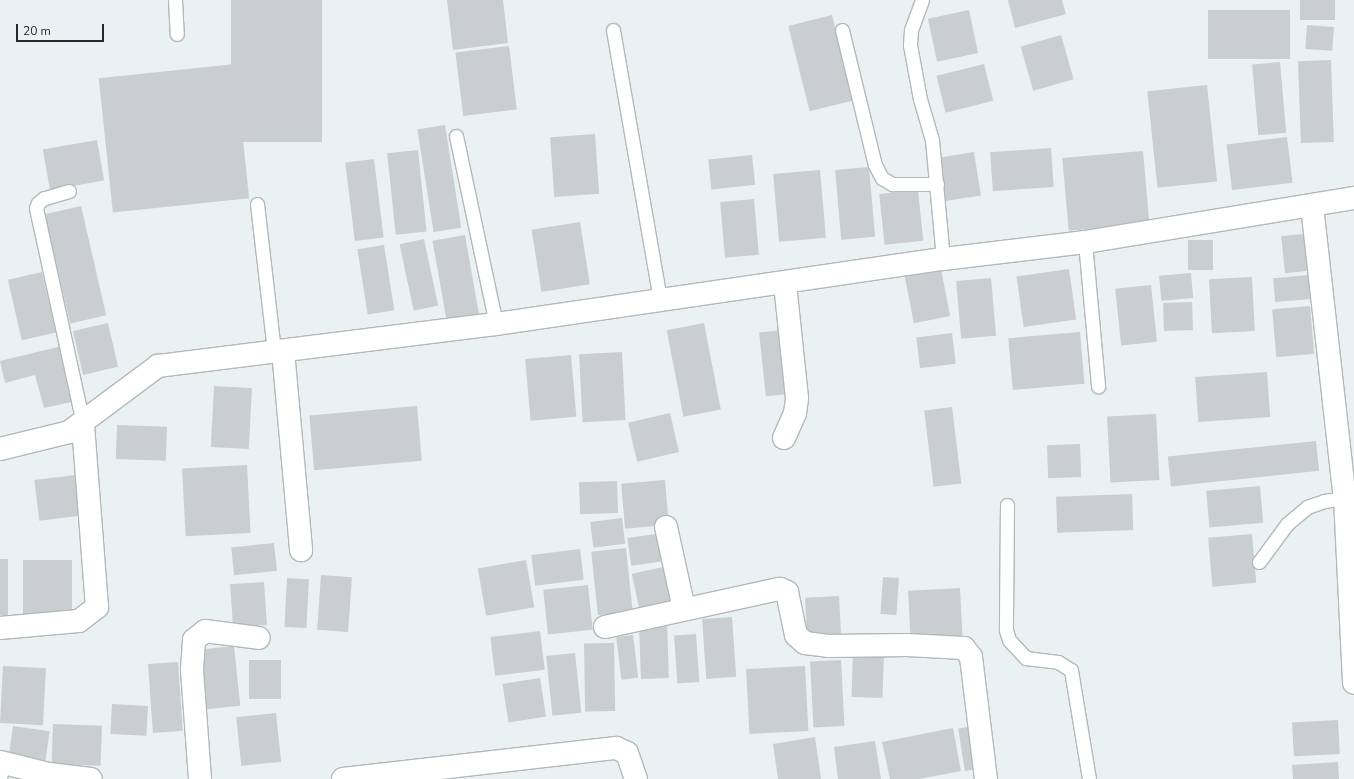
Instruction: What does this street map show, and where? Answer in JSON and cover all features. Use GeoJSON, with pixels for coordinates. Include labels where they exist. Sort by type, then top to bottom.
{"type":"FeatureCollection","features":[{"type":"Feature","properties":{"kind":"street"},"geometry":{"type":"LineString","coordinates":[[0,449],[53,438],[83,424],[158,366],[496,324],[943,259],[1085,242],[1354,198]]}},
{"type":"Feature","properties":{"kind":"street"},"geometry":{"type":"LineString","coordinates":[[1312,206],[1345,498],[1354,683]]}},
{"type":"Feature","properties":{"kind":"street"},"geometry":{"type":"LineString","coordinates":[[784,438],[795,413],[797,398],[785,283]]}},
{"type":"Feature","properties":{"kind":"street"},"geometry":{"type":"LineString","coordinates":[[278,352],[301,550]]}},
{"type":"Feature","properties":{"kind":"street"},"geometry":{"type":"LineString","coordinates":[[0,628],[79,621],[97,607],[83,424]]}},
{"type":"Feature","properties":{"kind":"street"},"geometry":{"type":"LineString","coordinates":[[666,527],[684,608]]}},
{"type":"Feature","properties":{"kind":"street"},"geometry":{"type":"LineString","coordinates":[[605,627],[684,608],[784,589],[790,596],[796,635],[805,643],[828,646],[907,645],[967,650],[971,657],[986,779]]}},
{"type":"Feature","properties":{"kind":"street"},"geometry":{"type":"LineString","coordinates":[[200,779],[192,669],[194,640],[204,631],[259,638]]}},
{"type":"Feature","properties":{"kind":"street"},"geometry":{"type":"LineString","coordinates":[[343,779],[616,748],[627,753],[636,779]]}},
{"type":"Feature","properties":{"kind":"street"},"geometry":{"type":"LineString","coordinates":[[1,768],[91,779]]}},
{"type":"Feature","properties":{"kind":"lane"},"geometry":{"type":"LineString","coordinates":[[175,0],[177,34]]}},
{"type":"Feature","properties":{"kind":"lane"},"geometry":{"type":"LineString","coordinates":[[922,0],[911,30],[910,45],[920,99],[932,140],[943,259]]}},
{"type":"Feature","properties":{"kind":"lane"},"geometry":{"type":"LineString","coordinates":[[613,30],[660,300]]}},
{"type":"Feature","properties":{"kind":"lane"},"geometry":{"type":"LineString","coordinates":[[842,30],[875,165],[882,178],[892,184],[937,184]]}},
{"type":"Feature","properties":{"kind":"lane"},"geometry":{"type":"LineString","coordinates":[[456,136],[496,324]]}},
{"type":"Feature","properties":{"kind":"lane"},"geometry":{"type":"LineString","coordinates":[[69,191],[44,198],[38,202],[36,208],[83,424]]}},
{"type":"Feature","properties":{"kind":"lane"},"geometry":{"type":"LineString","coordinates":[[257,204],[278,352]]}},
{"type":"Feature","properties":{"kind":"lane"},"geometry":{"type":"LineString","coordinates":[[1085,242],[1098,386]]}},
{"type":"Feature","properties":{"kind":"lane"},"geometry":{"type":"LineString","coordinates":[[1259,562],[1287,524],[1306,507],[1324,501],[1345,498]]}},
{"type":"Feature","properties":{"kind":"lane"},"geometry":{"type":"LineString","coordinates":[[1008,506],[1006,630],[1009,640],[1026,658],[1058,662],[1071,670],[1089,779]]}},
{"type":"Feature","properties":{"kind":"building"},"geometry":{"type":"Polygon","coordinates":[[[231,0],[322,0],[322,142],[231,142],[231,0]]]}},
{"type":"Feature","properties":{"kind":"building"},"geometry":{"type":"Polygon","coordinates":[[[447,0],[503,0],[508,43],[453,50],[447,0]]]}},
{"type":"Feature","properties":{"kind":"building"},"geometry":{"type":"Polygon","coordinates":[[[1008,0],[1062,0],[1066,14],[1015,28],[1008,0]]]}},
{"type":"Feature","properties":{"kind":"building"},"geometry":{"type":"Polygon","coordinates":[[[1300,0],[1335,0],[1335,20],[1300,20],[1300,0]]]}},
{"type":"Feature","properties":{"kind":"building"},"geometry":{"type":"Polygon","coordinates":[[[969,10],[978,53],[937,62],[928,19],[969,10]]]}},
{"type":"Feature","properties":{"kind":"building"},"geometry":{"type":"Polygon","coordinates":[[[1208,10],[1290,10],[1290,59],[1208,59],[1208,10]]]}},
{"type":"Feature","properties":{"kind":"building"},"geometry":{"type":"Polygon","coordinates":[[[832,15],[853,100],[810,111],[788,26],[832,15]]]}},
{"type":"Feature","properties":{"kind":"building"},"geometry":{"type":"Polygon","coordinates":[[[1307,25],[1334,27],[1332,51],[1305,49],[1307,25]]]}},
{"type":"Feature","properties":{"kind":"building"},"geometry":{"type":"Polygon","coordinates":[[[1061,35],[1074,79],[1033,91],[1021,47],[1061,35]]]}},
{"type":"Feature","properties":{"kind":"building"},"geometry":{"type":"Polygon","coordinates":[[[509,46],[517,110],[463,116],[455,53],[509,46]]]}},
{"type":"Feature","properties":{"kind":"building"},"geometry":{"type":"Polygon","coordinates":[[[1331,60],[1334,142],[1301,143],[1298,61],[1331,60]]]}},
{"type":"Feature","properties":{"kind":"building"},"geometry":{"type":"Polygon","coordinates":[[[1280,62],[1286,133],[1258,135],[1252,64],[1280,62]]]}},
{"type":"Feature","properties":{"kind":"building"},"geometry":{"type":"Polygon","coordinates":[[[235,64],[249,198],[113,213],[99,78],[235,64]]]}},
{"type":"Feature","properties":{"kind":"building"},"geometry":{"type":"Polygon","coordinates":[[[984,64],[993,101],[946,113],[936,76],[984,64]]]}},
{"type":"Feature","properties":{"kind":"building"},"geometry":{"type":"Polygon","coordinates":[[[1207,85],[1217,181],[1157,188],[1147,91],[1207,85]]]}},
{"type":"Feature","properties":{"kind":"building"},"geometry":{"type":"Polygon","coordinates":[[[445,125],[461,228],[434,232],[417,129],[445,125]]]}},
{"type":"Feature","properties":{"kind":"building"},"geometry":{"type":"Polygon","coordinates":[[[595,134],[599,194],[554,197],[550,137],[595,134]]]}},
{"type":"Feature","properties":{"kind":"building"},"geometry":{"type":"Polygon","coordinates":[[[1287,137],[1293,183],[1232,190],[1226,144],[1287,137]]]}},
{"type":"Feature","properties":{"kind":"building"},"geometry":{"type":"Polygon","coordinates":[[[97,140],[104,180],[50,190],[43,150],[97,140]]]}},
{"type":"Feature","properties":{"kind":"building"},"geometry":{"type":"Polygon","coordinates":[[[1051,148],[1054,187],[993,191],[990,152],[1051,148]]]}},
{"type":"Feature","properties":{"kind":"building"},"geometry":{"type":"Polygon","coordinates":[[[418,150],[427,232],[396,235],[387,153],[418,150]]]}},
{"type":"Feature","properties":{"kind":"building"},"geometry":{"type":"Polygon","coordinates":[[[1143,151],[1149,224],[1069,231],[1062,158],[1143,151]]]}},
{"type":"Feature","properties":{"kind":"building"},"geometry":{"type":"Polygon","coordinates":[[[974,152],[981,195],[945,201],[938,158],[974,152]]]}},
{"type":"Feature","properties":{"kind":"building"},"geometry":{"type":"Polygon","coordinates":[[[752,155],[755,185],[711,189],[708,160],[752,155]]]}},
{"type":"Feature","properties":{"kind":"building"},"geometry":{"type":"Polygon","coordinates":[[[374,159],[384,237],[355,241],[345,163],[374,159]]]}},
{"type":"Feature","properties":{"kind":"building"},"geometry":{"type":"Polygon","coordinates":[[[869,167],[875,237],[841,240],[835,170],[869,167]]]}},
{"type":"Feature","properties":{"kind":"building"},"geometry":{"type":"Polygon","coordinates":[[[820,170],[826,238],[779,242],[773,174],[820,170]]]}},
{"type":"Feature","properties":{"kind":"building"},"geometry":{"type":"Polygon","coordinates":[[[918,190],[923,241],[885,245],[879,194],[918,190]]]}},
{"type":"Feature","properties":{"kind":"building"},"geometry":{"type":"Polygon","coordinates":[[[754,199],[759,255],[725,258],[720,202],[754,199]]]}},
{"type":"Feature","properties":{"kind":"building"},"geometry":{"type":"Polygon","coordinates":[[[81,206],[106,315],[70,323],[45,214],[81,206]]]}},
{"type":"Feature","properties":{"kind":"building"},"geometry":{"type":"Polygon","coordinates":[[[580,222],[590,284],[541,292],[532,230],[580,222]]]}},
{"type":"Feature","properties":{"kind":"building"},"geometry":{"type":"Polygon","coordinates":[[[1313,233],[1317,270],[1285,273],[1281,236],[1313,233]]]}},
{"type":"Feature","properties":{"kind":"building"},"geometry":{"type":"Polygon","coordinates":[[[465,235],[480,321],[448,326],[433,241],[465,235]]]}},
{"type":"Feature","properties":{"kind":"building"},"geometry":{"type":"Polygon","coordinates":[[[424,239],[438,306],[414,311],[400,244],[424,239]]]}},
{"type":"Feature","properties":{"kind":"building"},"geometry":{"type":"Polygon","coordinates":[[[1188,240],[1213,240],[1213,270],[1188,270],[1188,240]]]}},
{"type":"Feature","properties":{"kind":"building"},"geometry":{"type":"Polygon","coordinates":[[[384,245],[394,310],[368,314],[357,249],[384,245]]]}},
{"type":"Feature","properties":{"kind":"building"},"geometry":{"type":"Polygon","coordinates":[[[941,269],[950,316],[914,323],[905,276],[941,269]]]}},
{"type":"Feature","properties":{"kind":"building"},"geometry":{"type":"Polygon","coordinates":[[[1069,269],[1076,320],[1024,327],[1017,276],[1069,269]]]}},
{"type":"Feature","properties":{"kind":"building"},"geometry":{"type":"Polygon","coordinates":[[[42,272],[56,332],[22,340],[8,280],[42,272]]]}},
{"type":"Feature","properties":{"kind":"building"},"geometry":{"type":"Polygon","coordinates":[[[1191,273],[1193,298],[1161,301],[1159,276],[1191,273]]]}},
{"type":"Feature","properties":{"kind":"building"},"geometry":{"type":"Polygon","coordinates":[[[1309,275],[1311,299],[1275,302],[1273,278],[1309,275]]]}},
{"type":"Feature","properties":{"kind":"building"},"geometry":{"type":"Polygon","coordinates":[[[1252,277],[1255,331],[1212,333],[1209,279],[1252,277]]]}},
{"type":"Feature","properties":{"kind":"building"},"geometry":{"type":"Polygon","coordinates":[[[991,278],[996,336],[961,339],[956,281],[991,278]]]}},
{"type":"Feature","properties":{"kind":"building"},"geometry":{"type":"Polygon","coordinates":[[[1151,285],[1157,342],[1121,345],[1115,289],[1151,285]]]}},
{"type":"Feature","properties":{"kind":"building"},"geometry":{"type":"Polygon","coordinates":[[[1192,302],[1193,330],[1164,331],[1163,303],[1192,302]]]}},
{"type":"Feature","properties":{"kind":"building"},"geometry":{"type":"Polygon","coordinates":[[[1310,306],[1314,354],[1276,357],[1272,309],[1310,306]]]}},
{"type":"Feature","properties":{"kind":"building"},"geometry":{"type":"Polygon","coordinates":[[[108,323],[118,367],[83,375],[73,331],[108,323]]]}},
{"type":"Feature","properties":{"kind":"building"},"geometry":{"type":"Polygon","coordinates":[[[704,323],[721,409],[683,417],[667,330],[704,323]]]}},
{"type":"Feature","properties":{"kind":"building"},"geometry":{"type":"Polygon","coordinates":[[[783,330],[790,394],[766,396],[759,333],[783,330]]]}},
{"type":"Feature","properties":{"kind":"building"},"geometry":{"type":"Polygon","coordinates":[[[1080,332],[1085,384],[1013,390],[1008,338],[1080,332]]]}},
{"type":"Feature","properties":{"kind":"building"},"geometry":{"type":"Polygon","coordinates":[[[952,333],[956,364],[920,368],[916,337],[952,333]]]}},
{"type":"Feature","properties":{"kind":"building"},"geometry":{"type":"Polygon","coordinates":[[[62,346],[76,401],[44,408],[35,375],[5,383],[0,361],[62,346]]]}},
{"type":"Feature","properties":{"kind":"building"},"geometry":{"type":"Polygon","coordinates":[[[622,352],[626,420],[583,422],[579,354],[622,352]]]}},
{"type":"Feature","properties":{"kind":"building"},"geometry":{"type":"Polygon","coordinates":[[[571,355],[576,417],[531,421],[525,359],[571,355]]]}},
{"type":"Feature","properties":{"kind":"building"},"geometry":{"type":"Polygon","coordinates":[[[1267,372],[1270,417],[1198,422],[1195,377],[1267,372]]]}},
{"type":"Feature","properties":{"kind":"building"},"geometry":{"type":"Polygon","coordinates":[[[214,386],[252,388],[249,449],[211,447],[214,386]]]}},
{"type":"Feature","properties":{"kind":"building"},"geometry":{"type":"Polygon","coordinates":[[[417,406],[422,461],[314,470],[309,415],[417,406]]]}},
{"type":"Feature","properties":{"kind":"building"},"geometry":{"type":"Polygon","coordinates":[[[952,407],[961,483],[934,487],[924,410],[952,407]]]}},
{"type":"Feature","properties":{"kind":"building"},"geometry":{"type":"Polygon","coordinates":[[[670,413],[679,452],[637,462],[628,423],[670,413]]]}},
{"type":"Feature","properties":{"kind":"building"},"geometry":{"type":"Polygon","coordinates":[[[1156,414],[1159,480],[1111,482],[1107,417],[1156,414]]]}},
{"type":"Feature","properties":{"kind":"building"},"geometry":{"type":"Polygon","coordinates":[[[117,425],[167,427],[166,461],[116,459],[117,425]]]}},
{"type":"Feature","properties":{"kind":"building"},"geometry":{"type":"Polygon","coordinates":[[[1316,441],[1319,471],[1171,486],[1168,457],[1316,441]]]}},
{"type":"Feature","properties":{"kind":"building"},"geometry":{"type":"Polygon","coordinates":[[[1080,444],[1081,477],[1048,478],[1047,445],[1080,444]]]}},
{"type":"Feature","properties":{"kind":"building"},"geometry":{"type":"Polygon","coordinates":[[[247,465],[251,533],[186,536],[182,468],[247,465]]]}},
{"type":"Feature","properties":{"kind":"building"},"geometry":{"type":"Polygon","coordinates":[[[75,475],[80,516],[39,521],[34,480],[75,475]]]}},
{"type":"Feature","properties":{"kind":"building"},"geometry":{"type":"Polygon","coordinates":[[[665,480],[669,525],[625,529],[621,484],[665,480]]]}},
{"type":"Feature","properties":{"kind":"building"},"geometry":{"type":"Polygon","coordinates":[[[617,481],[618,513],[580,514],[579,482],[617,481]]]}},
{"type":"Feature","properties":{"kind":"building"},"geometry":{"type":"Polygon","coordinates":[[[1260,486],[1263,523],[1209,528],[1206,491],[1260,486]]]}},
{"type":"Feature","properties":{"kind":"building"},"geometry":{"type":"Polygon","coordinates":[[[1132,494],[1133,530],[1057,533],[1056,497],[1132,494]]]}},
{"type":"Feature","properties":{"kind":"building"},"geometry":{"type":"Polygon","coordinates":[[[622,518],[625,544],[593,548],[590,522],[622,518]]]}},
{"type":"Feature","properties":{"kind":"building"},"geometry":{"type":"Polygon","coordinates":[[[663,533],[667,561],[631,566],[627,538],[663,533]]]}},
{"type":"Feature","properties":{"kind":"building"},"geometry":{"type":"Polygon","coordinates":[[[1252,534],[1256,583],[1212,587],[1208,538],[1252,534]]]}},
{"type":"Feature","properties":{"kind":"building"},"geometry":{"type":"Polygon","coordinates":[[[274,543],[277,571],[234,575],[231,547],[274,543]]]}},
{"type":"Feature","properties":{"kind":"building"},"geometry":{"type":"Polygon","coordinates":[[[626,548],[633,612],[598,615],[591,552],[626,548]]]}},
{"type":"Feature","properties":{"kind":"building"},"geometry":{"type":"Polygon","coordinates":[[[580,549],[584,580],[535,586],[531,555],[580,549]]]}},
{"type":"Feature","properties":{"kind":"building"},"geometry":{"type":"Polygon","coordinates":[[[0,559],[8,559],[8,615],[0,615],[0,559]]]}},
{"type":"Feature","properties":{"kind":"building"},"geometry":{"type":"Polygon","coordinates":[[[23,560],[72,560],[72,620],[23,620],[23,560]]]}},
{"type":"Feature","properties":{"kind":"building"},"geometry":{"type":"Polygon","coordinates":[[[526,560],[534,607],[486,616],[478,569],[526,560]]]}},
{"type":"Feature","properties":{"kind":"building"},"geometry":{"type":"Polygon","coordinates":[[[668,566],[675,600],[639,608],[632,574],[668,566]]]}},
{"type":"Feature","properties":{"kind":"building"},"geometry":{"type":"Polygon","coordinates":[[[321,575],[352,577],[348,632],[317,630],[321,575]]]}},
{"type":"Feature","properties":{"kind":"building"},"geometry":{"type":"Polygon","coordinates":[[[883,577],[899,578],[896,615],[880,614],[883,577]]]}},
{"type":"Feature","properties":{"kind":"building"},"geometry":{"type":"Polygon","coordinates":[[[287,578],[309,579],[306,628],[284,627],[287,578]]]}},
{"type":"Feature","properties":{"kind":"building"},"geometry":{"type":"Polygon","coordinates":[[[264,582],[267,625],[233,627],[230,584],[264,582]]]}},
{"type":"Feature","properties":{"kind":"building"},"geometry":{"type":"Polygon","coordinates":[[[588,585],[593,630],[548,634],[543,590],[588,585]]]}},
{"type":"Feature","properties":{"kind":"building"},"geometry":{"type":"Polygon","coordinates":[[[960,588],[963,638],[911,641],[908,591],[960,588]]]}},
{"type":"Feature","properties":{"kind":"building"},"geometry":{"type":"Polygon","coordinates":[[[839,596],[841,637],[807,639],[805,598],[839,596]]]}},
{"type":"Feature","properties":{"kind":"building"},"geometry":{"type":"Polygon","coordinates":[[[732,617],[736,677],[706,679],[702,619],[732,617]]]}},
{"type":"Feature","properties":{"kind":"building"},"geometry":{"type":"Polygon","coordinates":[[[667,624],[669,678],[641,679],[639,625],[667,624]]]}},
{"type":"Feature","properties":{"kind":"building"},"geometry":{"type":"Polygon","coordinates":[[[540,631],[545,670],[495,676],[490,637],[540,631]]]}},
{"type":"Feature","properties":{"kind":"building"},"geometry":{"type":"Polygon","coordinates":[[[696,634],[699,682],[677,683],[674,636],[696,634]]]}},
{"type":"Feature","properties":{"kind":"building"},"geometry":{"type":"Polygon","coordinates":[[[633,635],[638,678],[621,680],[616,637],[633,635]]]}},
{"type":"Feature","properties":{"kind":"building"},"geometry":{"type":"Polygon","coordinates":[[[614,643],[615,711],[585,712],[584,644],[614,643]]]}},
{"type":"Feature","properties":{"kind":"building"},"geometry":{"type":"Polygon","coordinates":[[[234,646],[240,706],[206,709],[200,650],[234,646]]]}},
{"type":"Feature","properties":{"kind":"building"},"geometry":{"type":"Polygon","coordinates":[[[575,653],[581,713],[552,716],[546,656],[575,653]]]}},
{"type":"Feature","properties":{"kind":"building"},"geometry":{"type":"Polygon","coordinates":[[[853,653],[884,654],[882,698],[851,697],[853,653]]]}},
{"type":"Feature","properties":{"kind":"building"},"geometry":{"type":"Polygon","coordinates":[[[249,660],[281,660],[281,699],[249,699],[249,660]]]}},
{"type":"Feature","properties":{"kind":"building"},"geometry":{"type":"Polygon","coordinates":[[[841,660],[844,726],[813,728],[810,662],[841,660]]]}},
{"type":"Feature","properties":{"kind":"building"},"geometry":{"type":"Polygon","coordinates":[[[178,662],[183,731],[153,733],[148,664],[178,662]]]}},
{"type":"Feature","properties":{"kind":"building"},"geometry":{"type":"Polygon","coordinates":[[[3,666],[46,668],[43,725],[0,723],[3,666]]]}},
{"type":"Feature","properties":{"kind":"building"},"geometry":{"type":"Polygon","coordinates":[[[805,666],[808,731],[749,734],[746,669],[805,666]]]}},
{"type":"Feature","properties":{"kind":"building"},"geometry":{"type":"Polygon","coordinates":[[[540,678],[546,717],[509,722],[502,684],[540,678]]]}},
{"type":"Feature","properties":{"kind":"building"},"geometry":{"type":"Polygon","coordinates":[[[112,704],[148,706],[146,736],[110,734],[112,704]]]}},
{"type":"Feature","properties":{"kind":"building"},"geometry":{"type":"Polygon","coordinates":[[[276,713],[281,762],[241,766],[236,717],[276,713]]]}},
{"type":"Feature","properties":{"kind":"building"},"geometry":{"type":"Polygon","coordinates":[[[1338,720],[1340,754],[1294,756],[1292,722],[1338,720]]]}},
{"type":"Feature","properties":{"kind":"building"},"geometry":{"type":"Polygon","coordinates":[[[53,724],[102,726],[101,766],[52,764],[53,724]]]}},
{"type":"Feature","properties":{"kind":"building"},"geometry":{"type":"Polygon","coordinates":[[[13,726],[50,731],[45,761],[9,756],[13,726]]]}},
{"type":"Feature","properties":{"kind":"building"},"geometry":{"type":"Polygon","coordinates":[[[974,726],[981,768],[965,771],[958,729],[974,726]]]}},
{"type":"Feature","properties":{"kind":"building"},"geometry":{"type":"Polygon","coordinates":[[[953,728],[961,771],[919,779],[890,779],[882,742],[953,728]]]}},
{"type":"Feature","properties":{"kind":"building"},"geometry":{"type":"Polygon","coordinates":[[[815,737],[821,779],[778,779],[773,744],[815,737]]]}},
{"type":"Feature","properties":{"kind":"building"},"geometry":{"type":"Polygon","coordinates":[[[875,741],[881,779],[838,779],[834,747],[875,741]]]}},
{"type":"Feature","properties":{"kind":"building"},"geometry":{"type":"Polygon","coordinates":[[[1338,762],[1339,779],[1293,779],[1292,765],[1338,762]]]}}]}
